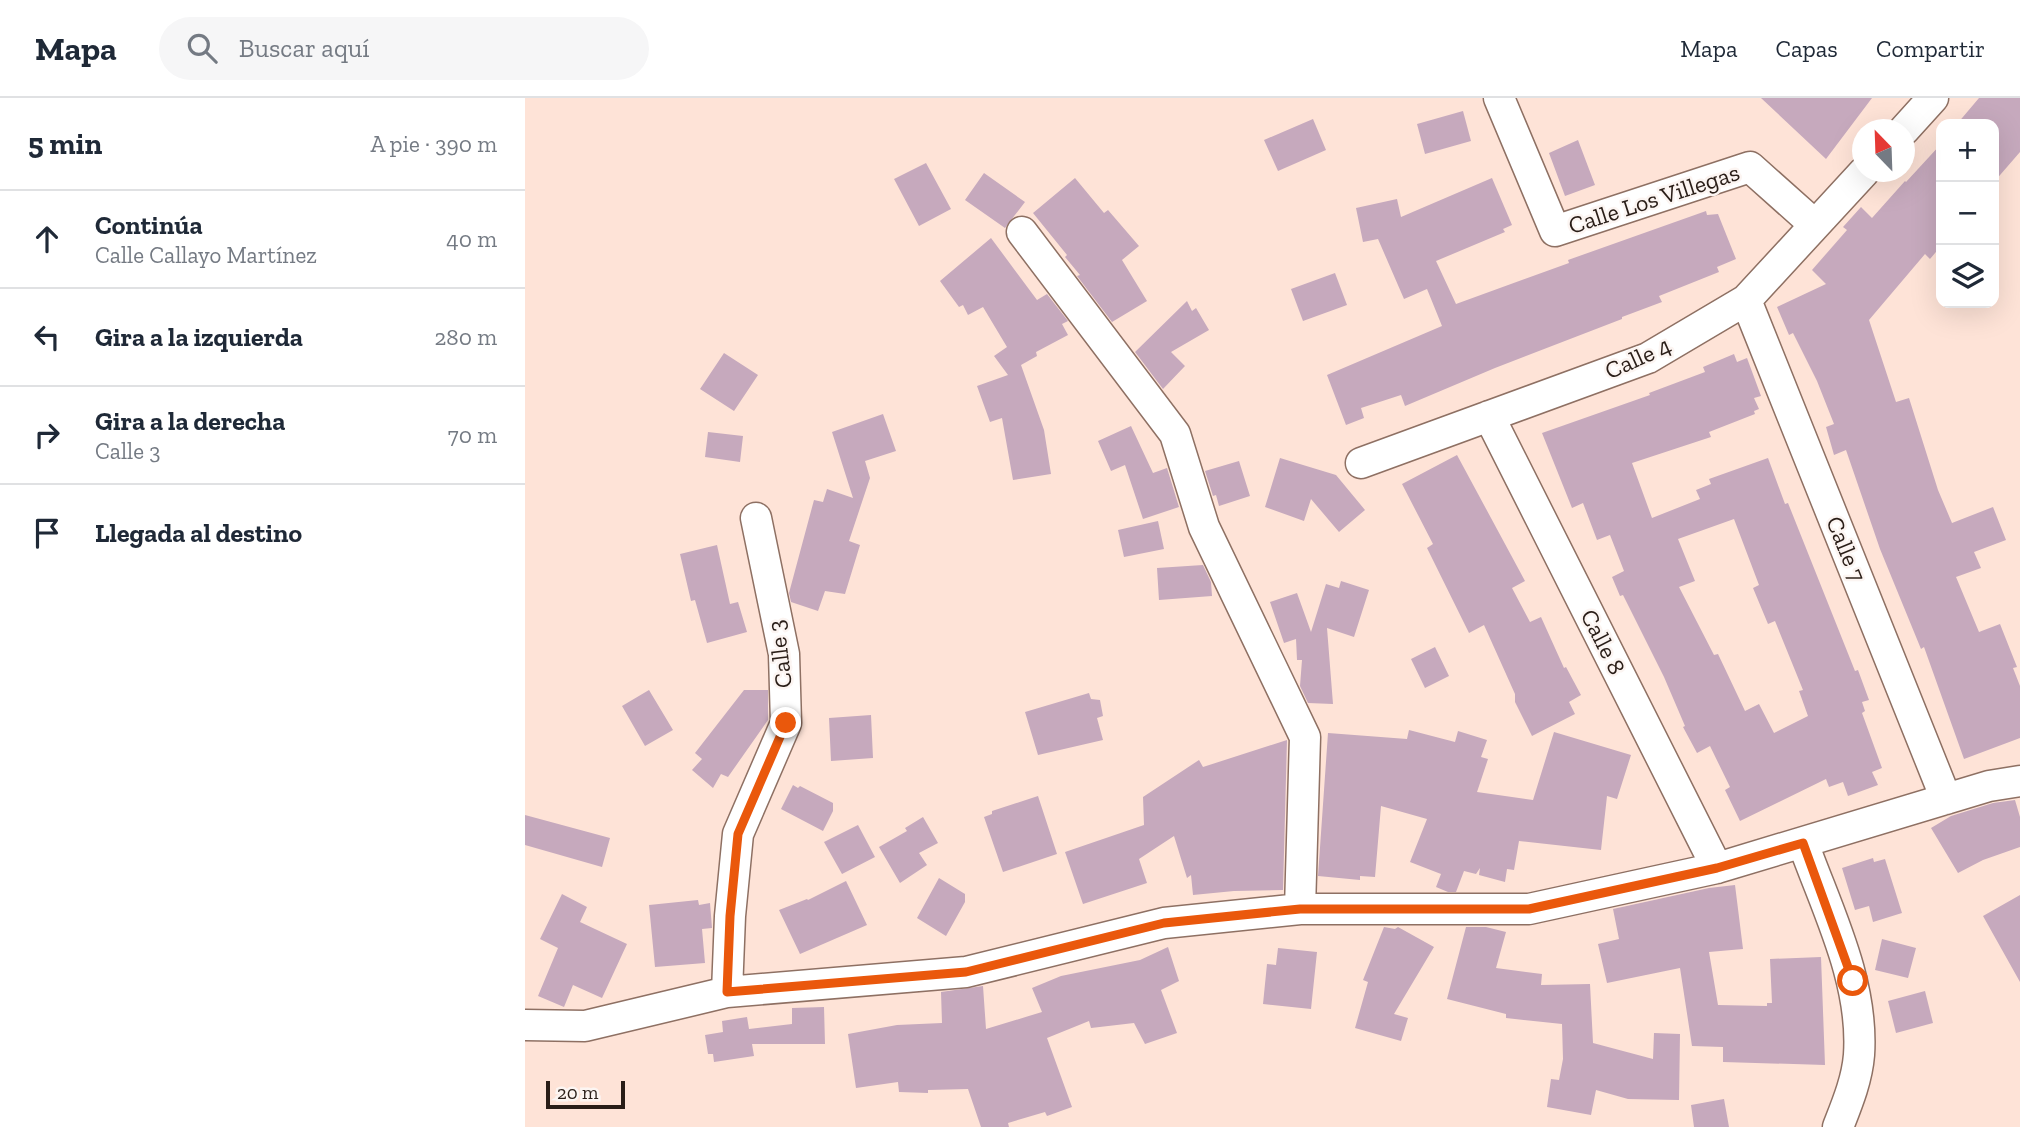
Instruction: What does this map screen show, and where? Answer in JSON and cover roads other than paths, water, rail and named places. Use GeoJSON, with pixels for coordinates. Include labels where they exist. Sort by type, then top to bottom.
{"type":"FeatureCollection","features":[{"type":"Feature","properties":{"kind":"street","name":"Calle Los Villegas"},"geometry":{"type":"LineString","coordinates":[[1499,98],[1555,231],[1750,167],[1815,225]]}},
{"type":"Feature","properties":{"kind":"street"},"geometry":{"type":"LineString","coordinates":[[1913,119],[1933,98]]}},
{"type":"Feature","properties":{"kind":"street","name":"Calle 4"},"geometry":{"type":"LineString","coordinates":[[1361,463],[1648,358],[1746,300],[1855,182]]}},
{"type":"Feature","properties":{"kind":"street"},"geometry":{"type":"LineString","coordinates":[[1022,232],[1175,434],[1204,527],[1305,737],[1300,909]]}},
{"type":"Feature","properties":{"kind":"street","name":"Calle 7"},"geometry":{"type":"LineString","coordinates":[[1746,300],[1946,799]]}},
{"type":"Feature","properties":{"kind":"street","name":"Calle 8"},"geometry":{"type":"LineString","coordinates":[[1489,416],[1717,868]]}},
{"type":"Feature","properties":{"kind":"street","name":"Calle 3"},"geometry":{"type":"LineString","coordinates":[[727,992],[730,916],[738,834],[786,723],[784,654],[756,518]]}},
{"type":"Feature","properties":{"kind":"street"},"geometry":{"type":"LineString","coordinates":[[525,1025],[585,1026],[727,992],[966,972],[1164,923],[1300,909],[1529,909],[1717,868],[1989,786],[2020,781]]}},
{"type":"Feature","properties":{"kind":"street"},"geometry":{"type":"LineString","coordinates":[[1803,843],[1853,981],[1859,1055],[1851,1093],[1838,1127]]}}]}
